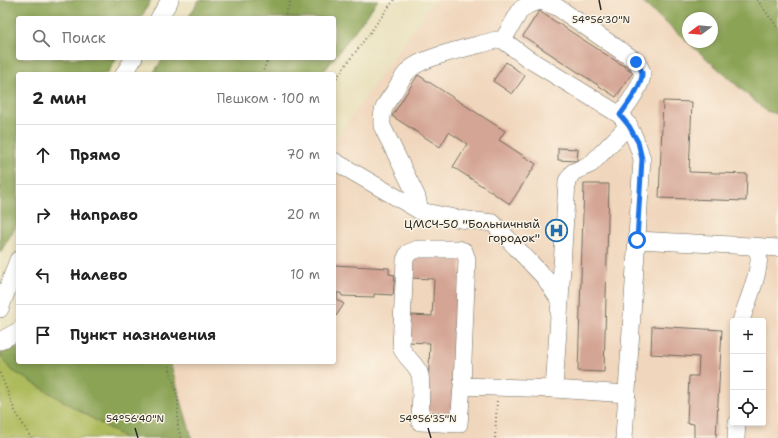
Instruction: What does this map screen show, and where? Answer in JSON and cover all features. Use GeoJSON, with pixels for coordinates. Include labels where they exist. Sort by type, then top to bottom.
{"type":"FeatureCollection","features":[{"type":"Feature","properties":{"kind":"street"},"geometry":{"type":"LineString","coordinates":[[160,16],[170,0]]}},
{"type":"Feature","properties":{"kind":"street"},"geometry":{"type":"LineString","coordinates":[[503,40],[521,9],[530,4],[541,2],[557,7],[636,62],[641,68],[642,74],[641,82],[624,120],[591,164],[573,172],[567,181],[554,389]]}},
{"type":"Feature","properties":{"kind":"street"},"geometry":{"type":"LineString","coordinates":[[420,210],[417,197],[382,126],[381,118],[383,108],[409,70],[419,63],[496,40],[503,40],[624,120],[638,142],[642,159],[624,438]]}},
{"type":"Feature","properties":{"kind":"street"},"geometry":{"type":"LineString","coordinates":[[125,72],[133,60]]}},
{"type":"Feature","properties":{"kind":"street"},"geometry":{"type":"LineString","coordinates":[[336,162],[420,210],[460,219],[493,223],[545,278],[560,301]]}},
{"type":"Feature","properties":{"kind":"street"},"geometry":{"type":"LineString","coordinates":[[637,240],[778,248]]}},
{"type":"Feature","properties":{"kind":"street"},"geometry":{"type":"LineString","coordinates":[[742,318],[756,279],[760,257],[756,249],[751,246]]}},
{"type":"Feature","properties":{"kind":"street"},"geometry":{"type":"LineString","coordinates":[[418,249],[458,249],[464,251],[467,259],[462,386],[459,424],[420,422],[420,375],[412,362],[403,354],[401,347],[404,260],[408,253],[418,249]]}},
{"type":"Feature","properties":{"kind":"street"},"geometry":{"type":"LineString","coordinates":[[0,309],[16,265]]}},
{"type":"Feature","properties":{"kind":"street"},"geometry":{"type":"LineString","coordinates":[[0,341],[16,333]]}},
{"type":"Feature","properties":{"kind":"street"},"geometry":{"type":"LineString","coordinates":[[462,386],[554,389],[627,394]]}},
{"type":"Feature","properties":{"kind":"street"},"geometry":{"type":"LineString","coordinates":[[736,426],[736,438]]}},
{"type":"Feature","properties":{"kind":"path"},"geometry":{"type":"LineString","coordinates":[[285,16],[292,0]]}},
{"type":"Feature","properties":{"kind":"path"},"geometry":{"type":"LineString","coordinates":[[336,78],[394,0]]}},
{"type":"Feature","properties":{"kind":"path"},"geometry":{"type":"LineString","coordinates":[[757,0],[778,28]]}},
{"type":"Feature","properties":{"kind":"path"},"geometry":{"type":"LineString","coordinates":[[263,72],[267,60]]}},
{"type":"Feature","properties":{"kind":"path"},"geometry":{"type":"LineString","coordinates":[[169,364],[178,399],[178,428],[181,438]]}},
{"type":"Feature","properties":{"kind":"path"},"geometry":{"type":"LineString","coordinates":[[0,373],[15,411],[31,438]]}},
{"type":"Feature","properties":{"kind":"path"},"geometry":{"type":"LineString","coordinates":[[495,438],[497,387]]}},
{"type":"Feature","properties":{"kind":"shaded area","name":"ЦМСЧ-50 \"Больничный городок\""},"geometry":{"type":"Polygon","coordinates":[[[434,0],[640,0],[682,37],[682,48],[694,48],[766,111],[778,114],[778,438],[192,438],[171,364],[336,364],[336,139],[434,0]]]}},
{"type":"Feature","properties":{"kind":"green space"},"geometry":{"type":"Polygon","coordinates":[[[0,0],[151,0],[142,16],[16,16],[16,60],[116,60],[108,72],[16,72],[16,226],[0,253],[0,0]]]}},
{"type":"Feature","properties":{"kind":"green space"},"geometry":{"type":"Polygon","coordinates":[[[199,0],[378,0],[336,56],[336,16],[189,16],[199,0]]]}},
{"type":"Feature","properties":{"kind":"green space"},"geometry":{"type":"Polygon","coordinates":[[[640,0],[778,0],[778,114],[766,111],[694,48],[718,48],[718,12],[682,12],[682,37],[640,0]]]}},
{"type":"Feature","properties":{"kind":"green space"},"geometry":{"type":"Polygon","coordinates":[[[162,60],[333,60],[324,72],[154,72],[162,60]]]}},
{"type":"Feature","properties":{"kind":"green space"},"geometry":{"type":"Polygon","coordinates":[[[16,348],[16,364],[171,364],[192,438],[125,438],[10,369],[0,353],[16,348]]]}},
{"type":"Feature","properties":{"kind":"green space"},"geometry":{"type":"Polygon","coordinates":[[[0,353],[10,369],[125,438],[0,438],[0,353]]]}},
{"type":"Feature","properties":{"kind":"building"},"geometry":{"type":"Polygon","coordinates":[[[539,11],[633,72],[616,97],[523,36],[539,11]]]}},
{"type":"Feature","properties":{"kind":"building"},"geometry":{"type":"Polygon","coordinates":[[[506,62],[525,76],[512,94],[493,81],[506,62]]]}},
{"type":"Feature","properties":{"kind":"building"},"geometry":{"type":"Polygon","coordinates":[[[418,75],[505,131],[499,140],[536,164],[510,204],[453,167],[467,144],[449,132],[440,147],[392,116],[418,75]]]}},
{"type":"Feature","properties":{"kind":"building"},"geometry":{"type":"Polygon","coordinates":[[[663,101],[692,102],[689,172],[747,174],[746,201],[659,198],[663,101]]]}},
{"type":"Feature","properties":{"kind":"building"},"geometry":{"type":"Polygon","coordinates":[[[558,148],[578,149],[577,161],[558,160],[558,148]]]}},
{"type":"Feature","properties":{"kind":"building"},"geometry":{"type":"Polygon","coordinates":[[[584,184],[609,184],[604,372],[578,371],[584,184]]]}},
{"type":"Feature","properties":{"kind":"building"},"geometry":{"type":"Polygon","coordinates":[[[413,255],[461,257],[453,413],[427,412],[430,343],[408,342],[410,315],[432,316],[434,279],[412,278],[413,255]]]}},
{"type":"Feature","properties":{"kind":"building"},"geometry":{"type":"Polygon","coordinates":[[[336,265],[389,268],[389,274],[395,275],[393,295],[374,294],[374,297],[342,296],[341,293],[337,293],[337,300],[344,304],[336,316],[336,265]]]}},
{"type":"Feature","properties":{"kind":"building"},"geometry":{"type":"Polygon","coordinates":[[[652,326],[722,330],[716,438],[694,438],[694,424],[687,423],[689,376],[698,376],[699,357],[651,354],[652,326]]]}},
{"type":"Feature","properties":{"kind":"place","name":"ЦМСЧ-50 \"Больничный городок\""},"geometry":{"type":"Point","coordinates":[556,231]}},
{"type":"Feature","properties":{"kind":"route"},"geometry":{"type":"LineString","coordinates":[[636,62],[641,68],[641,82],[620,115],[629,126],[638,142],[642,159],[637,240]]}}]}
